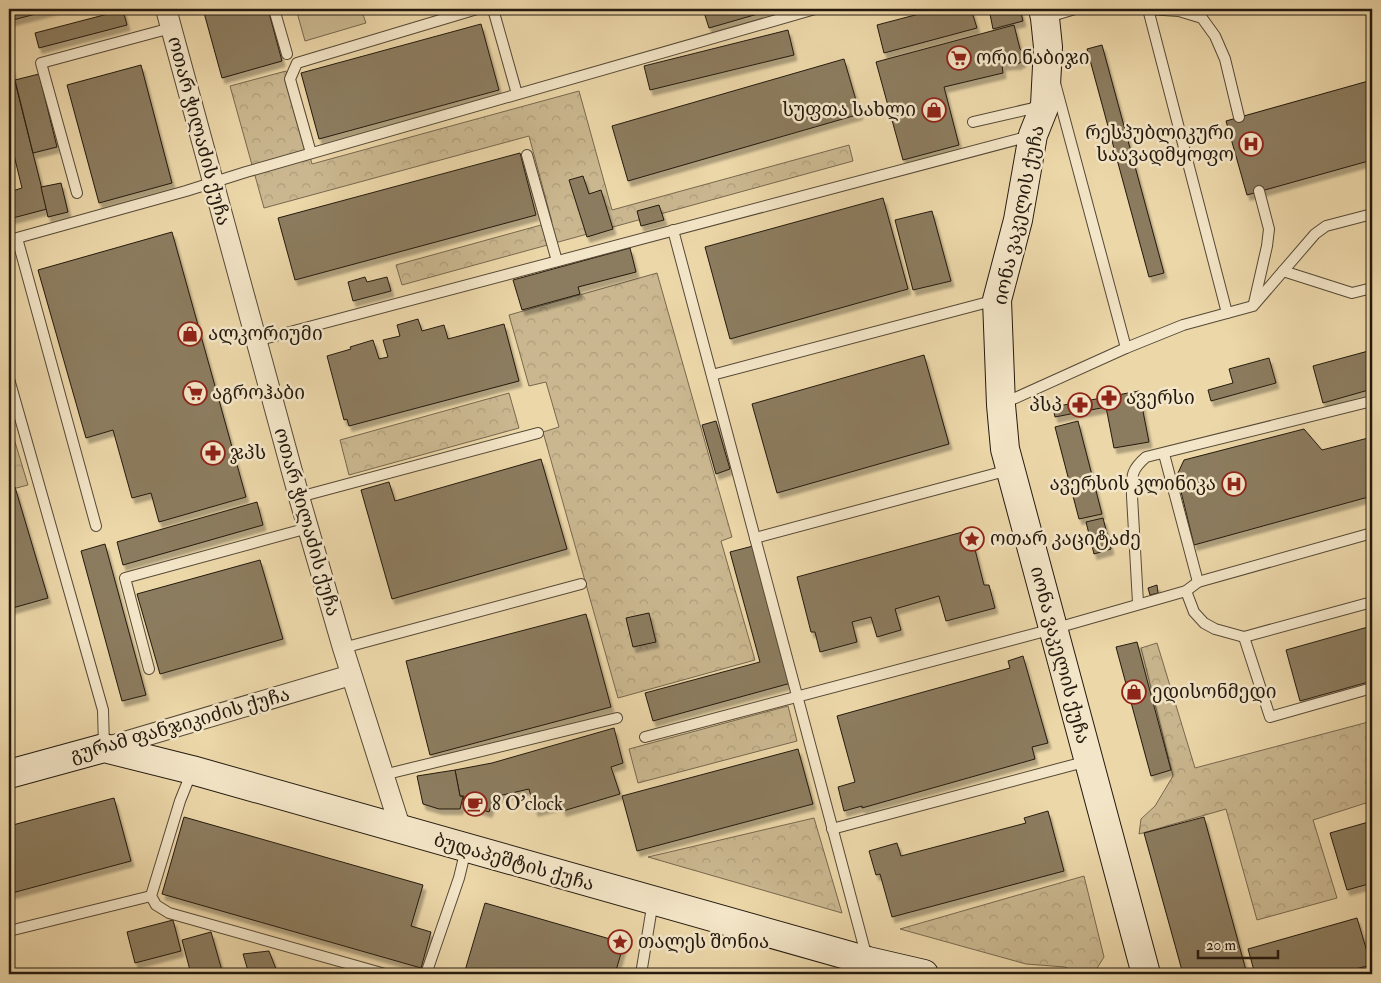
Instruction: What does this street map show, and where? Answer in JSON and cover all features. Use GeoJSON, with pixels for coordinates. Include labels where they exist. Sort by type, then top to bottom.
{"type":"FeatureCollection","features":[{"type":"Feature","properties":{"kind":"main road","name":"იონა ვაკელის ქუჩა"},"geometry":{"type":"LineString","coordinates":[[1044,13],[1048,63],[1045,105],[1033,135],[1018,220],[997,300],[1001,405],[1005,449],[1146,974]]}},
{"type":"Feature","properties":{"kind":"main road","name":"ბუდაპეშტის ქუჩა"},"geometry":{"type":"LineString","coordinates":[[104,748],[192,770],[868,962],[922,974]]}},
{"type":"Feature","properties":{"kind":"main road","name":"გურამ ფანჯიკიძის ქუჩა"},"geometry":{"type":"LineString","coordinates":[[9,774],[104,748]]}},
{"type":"Feature","properties":{"kind":"street","name":"ოთარ ჭილაძის ქუჩა"},"geometry":{"type":"LineString","coordinates":[[166,9],[299,497],[343,648],[401,830]]}},
{"type":"Feature","properties":{"kind":"street","name":"გურამ ფანჯიკიძის ქუჩა"},"geometry":{"type":"LineString","coordinates":[[104,748],[352,675]]}},
{"type":"Feature","properties":{"kind":"lane"},"geometry":{"type":"LineString","coordinates":[[274,9],[287,54]]}},
{"type":"Feature","properties":{"kind":"lane"},"geometry":{"type":"LineString","coordinates":[[311,153],[290,79],[297,62],[477,9]]}},
{"type":"Feature","properties":{"kind":"lane"},"geometry":{"type":"LineString","coordinates":[[493,9],[517,94]]}},
{"type":"Feature","properties":{"kind":"lane"},"geometry":{"type":"LineString","coordinates":[[96,526],[17,238],[815,9]]}},
{"type":"Feature","properties":{"kind":"lane"},"geometry":{"type":"LineString","coordinates":[[1044,13],[1075,9]]}},
{"type":"Feature","properties":{"kind":"lane"},"geometry":{"type":"LineString","coordinates":[[1227,313],[1148,9],[1179,11],[1202,18],[1215,36],[1225,60],[1239,117]]}},
{"type":"Feature","properties":{"kind":"lane"},"geometry":{"type":"LineString","coordinates":[[78,193],[41,63],[171,28]]}},
{"type":"Feature","properties":{"kind":"lane"},"geometry":{"type":"LineString","coordinates":[[1048,63],[1061,102],[1126,348]]}},
{"type":"Feature","properties":{"kind":"lane"},"geometry":{"type":"LineString","coordinates":[[973,122],[1045,105]]}},
{"type":"Feature","properties":{"kind":"lane"},"geometry":{"type":"LineString","coordinates":[[256,341],[1033,135]]}},
{"type":"Feature","properties":{"kind":"lane"},"geometry":{"type":"LineString","coordinates":[[527,155],[557,260]]}},
{"type":"Feature","properties":{"kind":"lane"},"geometry":{"type":"LineString","coordinates":[[1253,306],[1267,246],[1269,229],[1259,191]]}},
{"type":"Feature","properties":{"kind":"lane"},"geometry":{"type":"LineString","coordinates":[[1001,405],[1126,348],[1183,325],[1253,306],[1315,234],[1326,226],[1372,214]]}},
{"type":"Feature","properties":{"kind":"lane"},"geometry":{"type":"LineString","coordinates":[[673,230],[868,962]]}},
{"type":"Feature","properties":{"kind":"lane"},"geometry":{"type":"LineString","coordinates":[[1283,271],[1352,293],[1372,288]]}},
{"type":"Feature","properties":{"kind":"lane"},"geometry":{"type":"LineString","coordinates":[[712,375],[997,300]]}},
{"type":"Feature","properties":{"kind":"lane"},"geometry":{"type":"LineString","coordinates":[[9,379],[103,710],[104,748]]}},
{"type":"Feature","properties":{"kind":"lane"},"geometry":{"type":"LineString","coordinates":[[1138,603],[1132,479],[1135,467],[1146,457],[1372,401]]}},
{"type":"Feature","properties":{"kind":"lane"},"geometry":{"type":"LineString","coordinates":[[299,497],[538,434]]}},
{"type":"Feature","properties":{"kind":"lane"},"geometry":{"type":"LineString","coordinates":[[1164,454],[1198,582]]}},
{"type":"Feature","properties":{"kind":"lane"},"geometry":{"type":"LineString","coordinates":[[755,538],[1010,470]]}},
{"type":"Feature","properties":{"kind":"lane"},"geometry":{"type":"LineString","coordinates":[[150,669],[125,578],[308,528]]}},
{"type":"Feature","properties":{"kind":"lane"},"geometry":{"type":"LineString","coordinates":[[644,737],[1053,629],[1138,603],[1186,591],[1198,582],[1372,533]]}},
{"type":"Feature","properties":{"kind":"lane"},"geometry":{"type":"LineString","coordinates":[[343,648],[581,584]]}},
{"type":"Feature","properties":{"kind":"lane"},"geometry":{"type":"LineString","coordinates":[[1186,591],[1194,612],[1204,622],[1215,630],[1244,637],[1372,602]]}},
{"type":"Feature","properties":{"kind":"lane"},"geometry":{"type":"LineString","coordinates":[[1244,637],[1270,717],[1372,688]]}},
{"type":"Feature","properties":{"kind":"lane"},"geometry":{"type":"LineString","coordinates":[[383,775],[617,718]]}},
{"type":"Feature","properties":{"kind":"lane"},"geometry":{"type":"LineString","coordinates":[[832,829],[1089,761]]}},
{"type":"Feature","properties":{"kind":"lane"},"geometry":{"type":"LineString","coordinates":[[150,896],[180,801],[192,770]]}},
{"type":"Feature","properties":{"kind":"lane"},"geometry":{"type":"LineString","coordinates":[[426,974],[459,878],[467,848]]}},
{"type":"Feature","properties":{"kind":"lane"},"geometry":{"type":"LineString","coordinates":[[9,931],[150,896]]}},
{"type":"Feature","properties":{"kind":"lane"},"geometry":{"type":"LineString","coordinates":[[150,896],[156,905],[169,913],[385,974]]}},
{"type":"Feature","properties":{"kind":"lane"},"geometry":{"type":"LineString","coordinates":[[641,974],[654,901]]}},
{"type":"Feature","properties":{"kind":"green space"},"geometry":{"type":"Polygon","coordinates":[[[296,9],[361,9],[366,23],[305,41],[296,9]]]}},
{"type":"Feature","properties":{"kind":"green space"},"geometry":{"type":"Polygon","coordinates":[[[286,71],[312,164],[579,91],[612,210],[849,145],[853,161],[402,285],[396,265],[552,222],[529,136],[264,208],[230,86],[286,71]]]}},
{"type":"Feature","properties":{"kind":"green space"},"geometry":{"type":"Polygon","coordinates":[[[657,273],[732,537],[721,541],[755,660],[618,698],[543,432],[559,427],[546,382],[529,386],[509,315],[657,273]]]}},
{"type":"Feature","properties":{"kind":"green space"},"geometry":{"type":"Polygon","coordinates":[[[509,393],[519,428],[349,475],[340,440],[509,393]]]}},
{"type":"Feature","properties":{"kind":"green space"},"geometry":{"type":"Polygon","coordinates":[[[9,422],[28,485],[9,490],[9,422]]]}},
{"type":"Feature","properties":{"kind":"green space"},"geometry":{"type":"Polygon","coordinates":[[[1157,643],[1195,768],[1372,721],[1372,801],[1313,820],[1337,898],[1257,920],[1226,809],[1139,834],[1141,819],[1155,806],[1173,776],[1141,648],[1157,643]]]}},
{"type":"Feature","properties":{"kind":"green space"},"geometry":{"type":"Polygon","coordinates":[[[788,706],[797,741],[638,783],[629,749],[788,706]]]}},
{"type":"Feature","properties":{"kind":"green space"},"geometry":{"type":"Polygon","coordinates":[[[814,818],[842,913],[648,857],[814,818]]]}},
{"type":"Feature","properties":{"kind":"green space"},"geometry":{"type":"Polygon","coordinates":[[[1084,876],[1104,957],[1094,973],[1078,974],[1065,967],[1026,964],[900,929],[1084,876]]]}},
{"type":"Feature","properties":{"kind":"building"},"geometry":{"type":"Polygon","coordinates":[[[9,9],[55,9],[9,21],[9,9]]]}},
{"type":"Feature","properties":{"kind":"building"},"geometry":{"type":"Polygon","coordinates":[[[203,9],[268,9],[282,61],[222,78],[203,9]]]}},
{"type":"Feature","properties":{"kind":"building"},"geometry":{"type":"Polygon","coordinates":[[[703,9],[775,9],[709,28],[703,9]]]}},
{"type":"Feature","properties":{"kind":"building"},"geometry":{"type":"Polygon","coordinates":[[[938,9],[971,9],[977,28],[884,53],[877,25],[938,9]]]}},
{"type":"Feature","properties":{"kind":"building"},"geometry":{"type":"Polygon","coordinates":[[[989,9],[1020,9],[1023,21],[993,29],[989,9]]]}},
{"type":"Feature","properties":{"kind":"building"},"geometry":{"type":"Polygon","coordinates":[[[123,10],[127,25],[39,48],[35,33],[123,10]]]}},
{"type":"Feature","properties":{"kind":"building"},"geometry":{"type":"Polygon","coordinates":[[[481,24],[499,90],[319,139],[301,73],[481,24]]]}},
{"type":"Feature","properties":{"kind":"building"},"geometry":{"type":"Polygon","coordinates":[[[1014,25],[1020,49],[1023,52],[1023,61],[1018,64],[1002,65],[1003,73],[944,87],[959,145],[903,160],[876,62],[1014,25]]]}},
{"type":"Feature","properties":{"kind":"building"},"geometry":{"type":"Polygon","coordinates":[[[788,30],[794,55],[650,90],[644,66],[788,30]]]}},
{"type":"Feature","properties":{"kind":"building"},"geometry":{"type":"Polygon","coordinates":[[[1102,45],[1164,273],[1149,277],[1087,49],[1102,45]]]}},
{"type":"Feature","properties":{"kind":"building"},"geometry":{"type":"Polygon","coordinates":[[[844,59],[860,114],[628,181],[612,126],[844,59]]]}},
{"type":"Feature","properties":{"kind":"building"},"geometry":{"type":"Polygon","coordinates":[[[141,65],[172,183],[99,203],[67,85],[141,65]]]}},
{"type":"Feature","properties":{"kind":"building"},"geometry":{"type":"Polygon","coordinates":[[[11,66],[47,209],[9,219],[9,192],[22,188],[12,147],[9,148],[9,67],[11,66]]]}},
{"type":"Feature","properties":{"kind":"building"},"geometry":{"type":"Polygon","coordinates":[[[39,74],[57,147],[33,153],[15,80],[39,74]]]}},
{"type":"Feature","properties":{"kind":"building"},"geometry":{"type":"Polygon","coordinates":[[[1372,80],[1372,160],[1247,195],[1226,121],[1372,80]]]}},
{"type":"Feature","properties":{"kind":"building"},"geometry":{"type":"Polygon","coordinates":[[[520,153],[536,215],[295,280],[278,218],[520,153]]]}},
{"type":"Feature","properties":{"kind":"building"},"geometry":{"type":"Polygon","coordinates":[[[583,176],[589,194],[601,190],[613,229],[587,237],[569,180],[583,176]]]}},
{"type":"Feature","properties":{"kind":"building"},"geometry":{"type":"Polygon","coordinates":[[[61,183],[68,212],[48,217],[41,187],[61,183]]]}},
{"type":"Feature","properties":{"kind":"building"},"geometry":{"type":"Polygon","coordinates":[[[883,198],[908,289],[730,339],[705,247],[883,198]]]}},
{"type":"Feature","properties":{"kind":"building"},"geometry":{"type":"Polygon","coordinates":[[[659,205],[664,220],[641,226],[637,211],[659,205]]]}},
{"type":"Feature","properties":{"kind":"building"},"geometry":{"type":"Polygon","coordinates":[[[932,211],[951,281],[913,290],[895,220],[932,211]]]}},
{"type":"Feature","properties":{"kind":"building"},"geometry":{"type":"Polygon","coordinates":[[[172,232],[246,497],[159,522],[151,493],[132,498],[113,430],[86,438],[38,270],[172,232]]]}},
{"type":"Feature","properties":{"kind":"building"},"geometry":{"type":"Polygon","coordinates":[[[630,248],[636,272],[578,287],[580,294],[522,310],[513,280],[630,248]]]}},
{"type":"Feature","properties":{"kind":"building"},"geometry":{"type":"Polygon","coordinates":[[[365,277],[367,282],[387,277],[391,291],[353,301],[348,282],[365,277]]]}},
{"type":"Feature","properties":{"kind":"building"},"geometry":{"type":"Polygon","coordinates":[[[418,319],[422,331],[444,325],[448,339],[504,324],[519,381],[349,426],[347,419],[344,420],[327,356],[373,340],[379,359],[388,357],[383,340],[400,336],[397,325],[418,319]]]}},
{"type":"Feature","properties":{"kind":"building"},"geometry":{"type":"Polygon","coordinates":[[[1372,350],[1372,389],[1323,403],[1313,366],[1372,350]]]}},
{"type":"Feature","properties":{"kind":"building"},"geometry":{"type":"Polygon","coordinates":[[[924,355],[949,444],[777,493],[752,404],[924,355]]]}},
{"type":"Feature","properties":{"kind":"building"},"geometry":{"type":"Polygon","coordinates":[[[1269,358],[1276,383],[1211,401],[1208,390],[1233,383],[1229,369],[1269,358]]]}},
{"type":"Feature","properties":{"kind":"building"},"geometry":{"type":"Polygon","coordinates":[[[1139,391],[1149,442],[1114,448],[1106,407],[1055,417],[1053,407],[1139,391]]]}},
{"type":"Feature","properties":{"kind":"building"},"geometry":{"type":"Polygon","coordinates":[[[716,421],[730,469],[716,474],[702,425],[716,421]]]}},
{"type":"Feature","properties":{"kind":"building"},"geometry":{"type":"Polygon","coordinates":[[[1078,421],[1102,514],[1079,519],[1055,427],[1078,421]]]}},
{"type":"Feature","properties":{"kind":"building"},"geometry":{"type":"Polygon","coordinates":[[[1304,429],[1322,450],[1372,437],[1372,496],[1194,545],[1177,475],[1184,460],[1304,429]]]}},
{"type":"Feature","properties":{"kind":"building"},"geometry":{"type":"Polygon","coordinates":[[[541,459],[567,549],[392,599],[361,490],[389,482],[395,501],[541,459]]]}},
{"type":"Feature","properties":{"kind":"building"},"geometry":{"type":"Polygon","coordinates":[[[15,487],[48,598],[9,609],[9,489],[15,487]]]}},
{"type":"Feature","properties":{"kind":"building"},"geometry":{"type":"Polygon","coordinates":[[[257,502],[263,525],[123,565],[117,542],[257,502]]]}},
{"type":"Feature","properties":{"kind":"building"},"geometry":{"type":"Polygon","coordinates":[[[1103,518],[1111,549],[1094,554],[1086,522],[1103,518]]]}},
{"type":"Feature","properties":{"kind":"building"},"geometry":{"type":"Polygon","coordinates":[[[970,530],[984,585],[989,585],[995,608],[946,621],[939,596],[895,609],[901,630],[877,637],[871,617],[852,622],[857,642],[820,652],[815,632],[811,632],[797,577],[970,530]]]}},
{"type":"Feature","properties":{"kind":"building"},"geometry":{"type":"Polygon","coordinates":[[[105,544],[146,695],[122,701],[81,551],[105,544]]]}},
{"type":"Feature","properties":{"kind":"building"},"geometry":{"type":"Polygon","coordinates":[[[753,546],[791,683],[653,721],[645,693],[760,662],[730,552],[753,546]]]}},
{"type":"Feature","properties":{"kind":"building"},"geometry":{"type":"Polygon","coordinates":[[[260,560],[283,639],[160,674],[137,594],[260,560]]]}},
{"type":"Feature","properties":{"kind":"building"},"geometry":{"type":"Polygon","coordinates":[[[1157,585],[1158,593],[1150,595],[1148,588],[1157,585]]]}},
{"type":"Feature","properties":{"kind":"building"},"geometry":{"type":"Polygon","coordinates":[[[649,613],[656,642],[633,647],[626,618],[649,613]]]}},
{"type":"Feature","properties":{"kind":"building"},"geometry":{"type":"Polygon","coordinates":[[[586,614],[611,707],[430,755],[406,661],[586,614]]]}},
{"type":"Feature","properties":{"kind":"building"},"geometry":{"type":"Polygon","coordinates":[[[1368,627],[1372,643],[1372,681],[1300,701],[1286,650],[1368,627]]]}},
{"type":"Feature","properties":{"kind":"building"},"geometry":{"type":"Polygon","coordinates":[[[1137,642],[1171,770],[1151,776],[1116,647],[1137,642]]]}},
{"type":"Feature","properties":{"kind":"building"},"geometry":{"type":"Polygon","coordinates":[[[1023,656],[1048,743],[1032,747],[1035,759],[862,808],[862,806],[844,811],[838,787],[855,782],[837,716],[1010,668],[1008,661],[1023,656]]]}},
{"type":"Feature","properties":{"kind":"building"},"geometry":{"type":"Polygon","coordinates":[[[614,728],[623,763],[611,767],[620,794],[563,811],[561,804],[535,811],[529,789],[494,797],[489,812],[463,804],[464,796],[460,796],[455,770],[492,763],[614,728]]]}},
{"type":"Feature","properties":{"kind":"building"},"geometry":{"type":"Polygon","coordinates":[[[798,749],[813,804],[637,851],[622,796],[798,749]]]}},
{"type":"Feature","properties":{"kind":"building"},"geometry":{"type":"Polygon","coordinates":[[[455,770],[460,796],[463,797],[460,809],[439,809],[423,804],[417,776],[455,770]]]}},
{"type":"Feature","properties":{"kind":"building"},"geometry":{"type":"Polygon","coordinates":[[[114,798],[131,861],[12,893],[9,883],[9,826],[114,798]]]}},
{"type":"Feature","properties":{"kind":"building"},"geometry":{"type":"Polygon","coordinates":[[[1048,811],[1064,871],[892,917],[880,874],[876,875],[869,851],[897,843],[901,856],[1026,823],[1024,818],[1048,811]]]}},
{"type":"Feature","properties":{"kind":"building"},"geometry":{"type":"Polygon","coordinates":[[[184,817],[423,885],[411,926],[431,932],[421,968],[162,894],[184,817]]]}},
{"type":"Feature","properties":{"kind":"building"},"geometry":{"type":"Polygon","coordinates":[[[1204,817],[1247,974],[1183,974],[1144,833],[1204,817]]]}},
{"type":"Feature","properties":{"kind":"building"},"geometry":{"type":"Polygon","coordinates":[[[1372,821],[1372,883],[1347,890],[1330,833],[1372,821]]]}},
{"type":"Feature","properties":{"kind":"building"},"geometry":{"type":"Polygon","coordinates":[[[485,903],[624,943],[615,974],[464,974],[485,903]]]}},
{"type":"Feature","properties":{"kind":"building"},"geometry":{"type":"Polygon","coordinates":[[[1357,918],[1371,965],[1336,974],[1255,974],[1248,949],[1357,918]]]}},
{"type":"Feature","properties":{"kind":"building"},"geometry":{"type":"Polygon","coordinates":[[[173,920],[181,951],[135,963],[127,932],[173,920]]]}},
{"type":"Feature","properties":{"kind":"building"},"geometry":{"type":"Polygon","coordinates":[[[211,932],[223,974],[191,974],[182,940],[211,932]]]}},
{"type":"Feature","properties":{"kind":"building"},"geometry":{"type":"Polygon","coordinates":[[[269,951],[278,974],[249,974],[243,954],[269,951]]]}},
{"type":"Feature","properties":{"kind":"place","name":"ორი ნაბიჯი"},"geometry":{"type":"Point","coordinates":[959,58]}},
{"type":"Feature","properties":{"kind":"place","name":"სუფთა სახლი"},"geometry":{"type":"Point","coordinates":[934,110]}},
{"type":"Feature","properties":{"kind":"place","name":"რესპუბლიკური საავადმყოფო"},"geometry":{"type":"Point","coordinates":[1251,144]}},
{"type":"Feature","properties":{"kind":"place","name":"ალკორიუმი"},"geometry":{"type":"Point","coordinates":[190,334]}},
{"type":"Feature","properties":{"kind":"place","name":"აგროჰაბი"},"geometry":{"type":"Point","coordinates":[195,393]}},
{"type":"Feature","properties":{"kind":"place","name":"ავერსი"},"geometry":{"type":"Point","coordinates":[1109,398]}},
{"type":"Feature","properties":{"kind":"place","name":"პსპ"},"geometry":{"type":"Point","coordinates":[1080,405]}},
{"type":"Feature","properties":{"kind":"place","name":"ჯპს"},"geometry":{"type":"Point","coordinates":[213,453]}},
{"type":"Feature","properties":{"kind":"place","name":"ავერსის კლინიკა"},"geometry":{"type":"Point","coordinates":[1234,484]}},
{"type":"Feature","properties":{"kind":"place","name":"ოთარ კაციტაძე"},"geometry":{"type":"Point","coordinates":[972,539]}},
{"type":"Feature","properties":{"kind":"place","name":"ედისონმედი"},"geometry":{"type":"Point","coordinates":[1134,692]}},
{"type":"Feature","properties":{"kind":"place","name":"8 O'clock"},"geometry":{"type":"Point","coordinates":[475,804]}},
{"type":"Feature","properties":{"kind":"place","name":"თალეს შონია"},"geometry":{"type":"Point","coordinates":[620,942]}}]}
